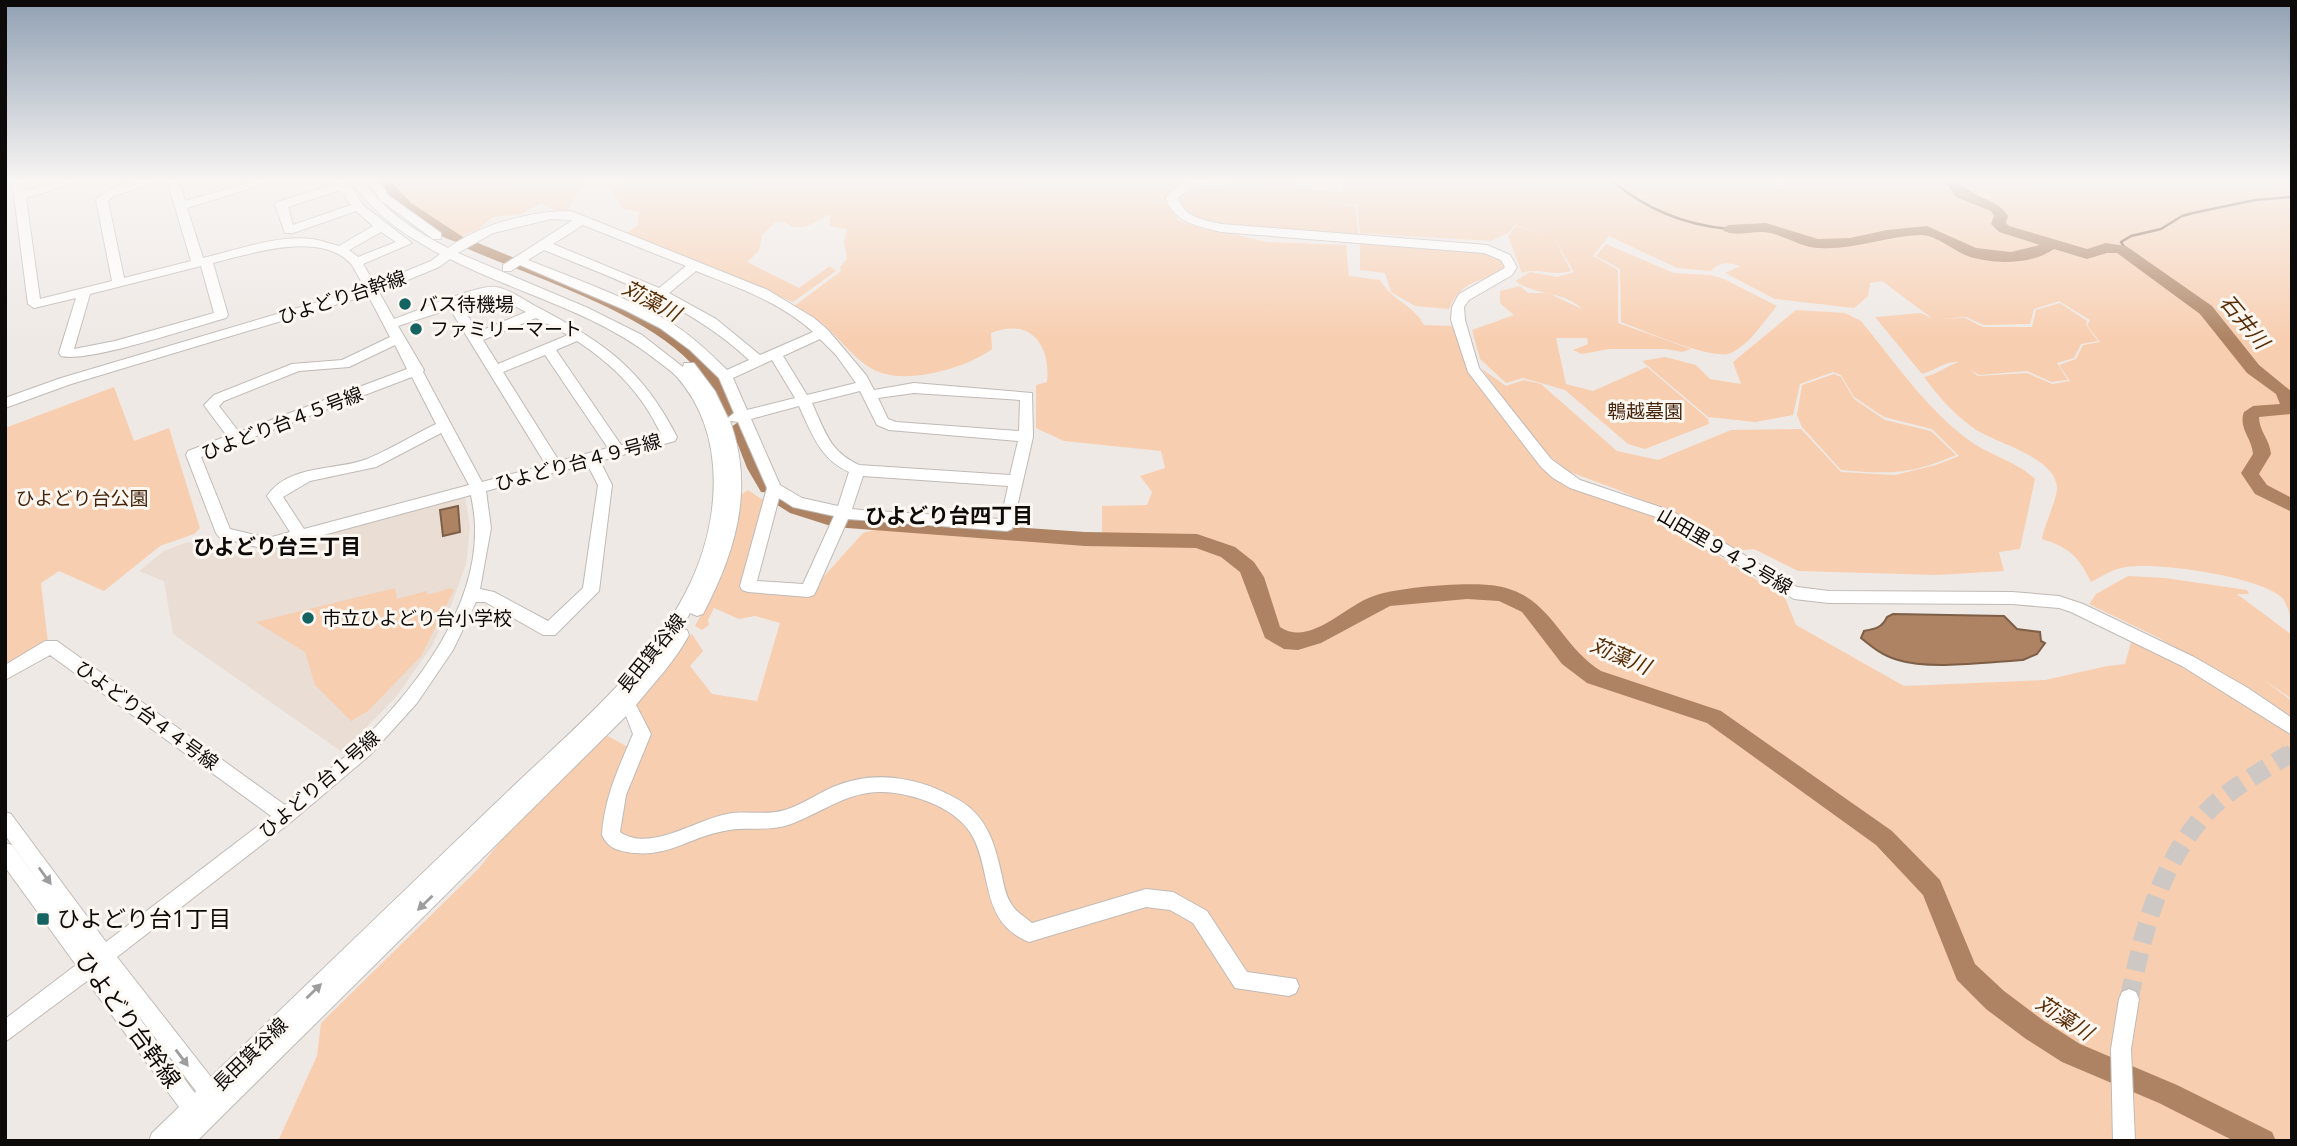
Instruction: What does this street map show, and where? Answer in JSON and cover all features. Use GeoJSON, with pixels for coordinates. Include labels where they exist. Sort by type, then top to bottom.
{"type":"FeatureCollection","features":[{"type":"Feature","properties":{"kind":"street","name":"ひよどり台１号線"},"geometry":{"type":"LineString","coordinates":[[5,1032],[285,816],[364,750],[411,698],[447,645],[471,595],[483,528],[478,489],[371,287],[356,262],[341,250],[312,243],[281,244],[34,304],[25,233]]}},
{"type":"Feature","properties":{"kind":"street"},"geometry":{"type":"LineString","coordinates":[[109,233],[119,283]]}},
{"type":"Feature","properties":{"kind":"street"},"geometry":{"type":"LineString","coordinates":[[84,292],[66,353],[116,345],[221,314],[191,233]]}},
{"type":"Feature","properties":{"kind":"street"},"geometry":{"type":"LineString","coordinates":[[341,250],[369,233]]}},
{"type":"Feature","properties":{"kind":"street"},"geometry":{"type":"LineString","coordinates":[[356,262],[407,243],[391,233]]}},
{"type":"Feature","properties":{"kind":"street","name":"長田箕谷線"},"geometry":{"type":"LineString","coordinates":[[181,1141],[208,1106],[619,695],[681,620],[710,557],[720,520],[722,470],[719,422],[679,370],[639,338],[412,233]]}},
{"type":"Feature","properties":{"kind":"street","name":"長田箕谷線"},"geometry":{"type":"LineString","coordinates":[[160,1141],[208,1106],[626,705],[665,659],[683,632],[708,592],[723,557],[733,519],[736,468],[704,383],[690,366],[657,339],[614,316],[513,265],[451,251],[430,233]]}},
{"type":"Feature","properties":{"kind":"street","name":"ひよどり台幹線"},"geometry":{"type":"LineString","coordinates":[[5,397],[67,375],[411,276],[483,233]]}},
{"type":"Feature","properties":{"kind":"street"},"geometry":{"type":"LineString","coordinates":[[513,265],[562,233]]}},
{"type":"Feature","properties":{"kind":"street","name":"ひよどり台幹線"},"geometry":{"type":"LineString","coordinates":[[615,233],[763,293],[823,333],[841,352],[867,390],[882,422],[894,427],[1026,437]]}},
{"type":"Feature","properties":{"kind":"street","name":"山田里９４２号線"},"geometry":{"type":"LineString","coordinates":[[1291,233],[1488,249],[1506,258],[1511,267],[1508,272],[1464,297],[1458,307],[1458,320],[1470,362],[1482,383],[1550,467],[1575,484],[1667,515],[1794,593],[1829,597],[2012,598],[2059,602],[2077,608],[2185,661],[2246,696],[2292,728]]}},
{"type":"Feature","properties":{"kind":"street"},"geometry":{"type":"LineString","coordinates":[[544,245],[659,294],[715,323],[758,361]]}},
{"type":"Feature","properties":{"kind":"street"},"geometry":{"type":"LineString","coordinates":[[513,265],[630,307],[665,325],[695,347],[725,376],[745,416],[774,488],[748,586],[808,591],[843,514],[857,470]]}},
{"type":"Feature","properties":{"kind":"street"},"geometry":{"type":"LineString","coordinates":[[659,294],[694,266]]}},
{"type":"Feature","properties":{"kind":"street","name":"ひよどり台幹線"},"geometry":{"type":"LineString","coordinates":[[5,404],[66,381],[371,287]]}},
{"type":"Feature","properties":{"kind":"street","name":"ひよどり台４９号線"},"geometry":{"type":"LineString","coordinates":[[237,439],[211,405],[219,398],[297,367],[344,364],[396,331],[453,303],[488,291],[496,291],[611,357],[636,380],[654,402],[670,437],[478,489]]}},
{"type":"Feature","properties":{"kind":"street"},"geometry":{"type":"LineString","coordinates":[[453,303],[556,468]]}},
{"type":"Feature","properties":{"kind":"street"},"geometry":{"type":"LineString","coordinates":[[475,338],[536,313]]}},
{"type":"Feature","properties":{"kind":"street"},"geometry":{"type":"LineString","coordinates":[[725,376],[823,333]]}},
{"type":"Feature","properties":{"kind":"street"},"geometry":{"type":"LineString","coordinates":[[495,370],[578,336]]}},
{"type":"Feature","properties":{"kind":"street"},"geometry":{"type":"LineString","coordinates":[[548,349],[618,452]]}},
{"type":"Feature","properties":{"kind":"street"},"geometry":{"type":"LineString","coordinates":[[775,354],[804,401],[825,448],[842,463],[857,470],[1017,481]]}},
{"type":"Feature","properties":{"kind":"street","name":"ひよどり台４５号線"},"geometry":{"type":"LineString","coordinates":[[417,370],[193,456],[224,533],[268,544],[478,489]]}},
{"type":"Feature","properties":{"kind":"street"},"geometry":{"type":"LineString","coordinates":[[719,422],[804,401],[867,390],[914,388],[1027,396],[1026,437],[1007,526],[843,514],[807,507],[774,488]]}},
{"type":"Feature","properties":{"kind":"street"},"geometry":{"type":"LineString","coordinates":[[300,535],[274,496],[281,488],[319,473],[369,464],[445,425]]}},
{"type":"Feature","properties":{"kind":"street"},"geometry":{"type":"LineString","coordinates":[[471,595],[488,596],[549,630],[591,591],[605,485],[592,460]]}},
{"type":"Feature","properties":{"kind":"street","name":"ひよどり台４４号線"},"geometry":{"type":"LineString","coordinates":[[5,673],[51,646],[285,816]]}},
{"type":"Feature","properties":{"kind":"street"},"geometry":{"type":"LineString","coordinates":[[626,705],[635,715],[642,734],[623,774],[612,809],[611,835],[619,842],[652,846],[729,822],[776,821],[851,788],[864,785],[915,789],[941,800],[967,816],[979,828],[987,846],[995,890],[1003,909],[1014,924],[1023,926],[1028,933],[1146,898],[1173,901],[1200,917],[1242,981],[1289,986]]}},
{"type":"Feature","properties":{"kind":"street","name":"ひよどり台幹線"},"geometry":{"type":"LineString","coordinates":[[5,820],[183,1096],[208,1106]]}},
{"type":"Feature","properties":{"kind":"street","name":"ひよどり台幹線"},"geometry":{"type":"LineString","coordinates":[[5,852],[97,961]]}},
{"type":"Feature","properties":{"kind":"street"},"geometry":{"type":"LineString","coordinates":[[2124,1141],[2121,1049],[2129,999]]}},
{"type":"Feature","properties":{"kind":"shaded area","name":"市立ひよどり台小学校"},"geometry":{"type":"Polygon","coordinates":[[[465,496],[470,527],[466,564],[432,646],[395,698],[342,752],[173,634],[164,581],[139,571],[164,551],[188,542],[252,555],[268,547],[465,496]]]}},
{"type":"Feature","properties":{"kind":"shaded area"},"geometry":{"type":"Polygon","coordinates":[[[458,506],[460,532],[443,536],[440,510],[458,506]]]}},
{"type":"Feature","properties":{"kind":"shaded area"},"geometry":{"type":"Polygon","coordinates":[[[1893,614],[2004,616],[2017,629],[2040,632],[2041,641],[2045,643],[2037,654],[2023,660],[1959,664],[1911,663],[1887,656],[1861,638],[1864,631],[1878,627],[1893,614]]]}},
{"type":"Feature","properties":{"kind":"green space"},"geometry":{"type":"Polygon","coordinates":[[[628,233],[764,233],[759,251],[747,262],[799,288],[830,266],[836,271],[793,302],[667,252],[628,233]]]}},
{"type":"Feature","properties":{"kind":"green space"},"geometry":{"type":"Polygon","coordinates":[[[846,233],[1231,233],[1267,242],[1346,245],[1349,276],[1380,280],[1424,325],[1453,326],[1466,365],[1538,462],[1655,516],[1785,598],[1796,625],[1904,686],[2045,680],[2125,664],[2132,639],[2258,710],[2292,737],[2292,1141],[278,1141],[317,1056],[321,1023],[479,868],[499,843],[604,734],[628,747],[635,729],[636,704],[644,689],[692,634],[703,651],[690,666],[712,694],[757,701],[780,623],[755,616],[739,619],[714,608],[708,620],[709,625],[702,630],[695,626],[714,591],[737,529],[739,496],[748,490],[763,500],[746,589],[806,596],[863,533],[877,529],[1102,535],[1102,506],[1147,505],[1152,492],[1140,476],[1165,468],[1161,451],[1064,441],[1036,428],[1036,385],[1047,382],[1047,369],[1041,346],[1027,332],[1005,329],[991,333],[992,349],[953,368],[921,375],[891,375],[863,363],[822,323],[793,307],[841,271],[840,267],[847,259],[844,243],[846,233]]]}},
{"type":"Feature","properties":{"kind":"green space"},"geometry":{"type":"Polygon","coordinates":[[[1368,233],[1507,233],[1491,241],[1368,233]]]}},
{"type":"Feature","properties":{"kind":"green space"},"geometry":{"type":"Polygon","coordinates":[[[1510,233],[1548,235],[1543,233],[2292,233],[2292,620],[2282,598],[2268,589],[2206,572],[2160,567],[2126,567],[2091,582],[2072,554],[2042,539],[2057,488],[2054,477],[2035,459],[1972,427],[1941,398],[1924,377],[1959,362],[1945,364],[1922,374],[1875,317],[1921,313],[1933,319],[1882,281],[1870,283],[1868,296],[1854,308],[1775,299],[1725,273],[1740,266],[1724,263],[1711,271],[1677,268],[1609,236],[1593,256],[1618,270],[1618,323],[1691,349],[1682,352],[1666,349],[1609,349],[1582,354],[1573,350],[1588,344],[1587,338],[1556,338],[1566,384],[1593,391],[1647,367],[1708,419],[1709,424],[1645,449],[1628,444],[1565,390],[1523,378],[1506,383],[1480,359],[1472,330],[1514,315],[1500,303],[1500,291],[1520,286],[1528,293],[1546,293],[1515,281],[1530,272],[1557,277],[1574,272],[1553,236],[1571,271],[1528,271],[1522,273],[1508,236],[1510,233]],[[1550,294],[1582,309],[1575,303],[1550,294]],[[2059,301],[2034,309],[2030,324],[1984,325],[1966,317],[1941,319],[1965,318],[1983,327],[2032,327],[2036,310],[2060,303],[2087,321],[2086,325],[2098,341],[2081,344],[2074,358],[2057,363],[2068,380],[2051,382],[2027,371],[1979,375],[1969,369],[1978,376],[2027,373],[2052,384],[2070,381],[2059,365],[2076,359],[2083,345],[2100,342],[2087,325],[2090,320],[2059,301]]]}},
{"type":"Feature","properties":{"kind":"green space"},"geometry":{"type":"Polygon","coordinates":[[[1360,243],[1478,248],[1502,258],[1505,265],[1493,275],[1463,289],[1449,309],[1415,306],[1391,292],[1385,273],[1360,270],[1360,243]]]}},
{"type":"Feature","properties":{"kind":"green space","name":"鵯越墓園"},"geometry":{"type":"Polygon","coordinates":[[[1606,244],[1674,273],[1711,275],[1724,279],[1777,306],[1750,338],[1731,353],[1709,353],[1677,344],[1621,322],[1620,269],[1596,256],[1606,244]]]}},
{"type":"Feature","properties":{"kind":"green space"},"geometry":{"type":"Polygon","coordinates":[[[1796,310],[1845,313],[1861,321],[1910,382],[1951,425],[1974,444],[2019,467],[2035,479],[2020,549],[1999,552],[2004,571],[1937,575],[1798,571],[1754,549],[1734,551],[1705,528],[1567,471],[1540,448],[1482,369],[1506,386],[1524,380],[1541,384],[1617,451],[1658,460],[1731,430],[1801,429],[1841,472],[1895,475],[1959,456],[1932,429],[1884,417],[1854,397],[1841,375],[1833,372],[1800,384],[1793,415],[1755,422],[1708,417],[1642,361],[1665,357],[1696,365],[1710,379],[1741,384],[1733,362],[1796,310]]]}},
{"type":"Feature","properties":{"kind":"green space"},"geometry":{"type":"Polygon","coordinates":[[[1834,374],[1841,377],[1854,399],[1885,420],[1931,431],[1956,455],[1912,470],[1841,470],[1802,427],[1797,415],[1802,385],[1834,374]]]}},
{"type":"Feature","properties":{"kind":"green space","name":"ひよどり台公園"},"geometry":{"type":"Polygon","coordinates":[[[114,387],[134,441],[169,428],[200,528],[194,534],[160,546],[104,591],[59,571],[41,583],[48,643],[5,668],[5,428],[114,387]]]}},
{"type":"Feature","properties":{"kind":"green space"},"geometry":{"type":"Polygon","coordinates":[[[2128,576],[2165,578],[2247,590],[2249,594],[2237,594],[2292,635],[2292,699],[2264,680],[2292,701],[2292,720],[2159,638],[2089,604],[2096,594],[2128,576]]]}},
{"type":"Feature","properties":{"kind":"green space"},"geometry":{"type":"Polygon","coordinates":[[[395,588],[397,599],[427,591],[427,595],[451,588],[454,590],[421,656],[368,711],[351,721],[315,685],[305,652],[256,622],[395,588]]]}},
{"type":"Feature","properties":{"kind":"waterway","name":"苅藻川"},"geometry":{"type":"LineString","coordinates":[[450,233],[459,239]]}},
{"type":"Feature","properties":{"kind":"waterway"},"geometry":{"type":"LineString","coordinates":[[1785,233],[1817,244],[1850,243],[1892,233]]}},
{"type":"Feature","properties":{"kind":"waterway"},"geometry":{"type":"LineString","coordinates":[[1934,233],[1972,252],[2011,257],[2041,251],[2051,244]]}},
{"type":"Feature","properties":{"kind":"waterway","name":"石井川"},"geometry":{"type":"LineString","coordinates":[[2019,233],[2087,254],[2106,248],[2121,249],[2206,310],[2253,369],[2283,391],[2290,407],[2286,410],[2253,412],[2250,423],[2262,448],[2262,454],[2250,473],[2261,490],[2292,505]]}},
{"type":"Feature","properties":{"kind":"waterway"},"geometry":{"type":"LineString","coordinates":[[2127,252],[2121,242],[2142,233]]}},
{"type":"Feature","properties":{"kind":"waterway","name":"苅藻川"},"geometry":{"type":"LineString","coordinates":[[471,245],[513,263]]}},
{"type":"Feature","properties":{"kind":"waterway","name":"苅藻川"},"geometry":{"type":"LineString","coordinates":[[519,266],[613,305],[670,337],[695,357],[716,382],[734,412]]}},
{"type":"Feature","properties":{"kind":"waterway","name":"苅藻川"},"geometry":{"type":"LineString","coordinates":[[740,427],[756,468],[767,487]]}},
{"type":"Feature","properties":{"kind":"waterway","name":"苅藻川"},"geometry":{"type":"LineString","coordinates":[[777,496],[797,508],[834,520]]}},
{"type":"Feature","properties":{"kind":"waterway","name":"苅藻川"},"geometry":{"type":"LineString","coordinates":[[845,521],[1085,539],[1197,541],[1228,552],[1247,567],[1254,577],[1272,632],[1284,641],[1298,642],[1314,638],[1376,602],[1390,598],[1484,591],[1515,598],[1529,606],[1564,651],[1584,671],[1594,677],[1714,717],[1884,838],[1932,888],[1966,972],[1995,1000],[2035,1030],[2071,1053],[2168,1094],[2263,1141]]}},
{"type":"Feature","properties":{"kind":"tunnel"},"geometry":{"type":"LineString","coordinates":[[2129,999],[2153,906],[2184,841],[2218,801],[2289,754]]}},
{"type":"Feature","properties":{"kind":"place","name":"バス待機場"},"geometry":{"type":"Point","coordinates":[405,304]}},
{"type":"Feature","properties":{"kind":"place","name":"ファミリーマート"},"geometry":{"type":"Point","coordinates":[416,329]}},
{"type":"Feature","properties":{"kind":"place","name":"市立ひよどり台小学校"},"geometry":{"type":"Point","coordinates":[308,618]}},
{"type":"Feature","properties":{"kind":"place","name":"ひよどり台1丁目"},"geometry":{"type":"Point","coordinates":[43,919]}},
{"type":"Feature","properties":{"kind":"district","name":"ひよどり台四丁目"},"geometry":{"type":"Point","coordinates":[949,516]}},
{"type":"Feature","properties":{"kind":"district","name":"ひよどり台三丁目"},"geometry":{"type":"Point","coordinates":[277,547]}}]}
